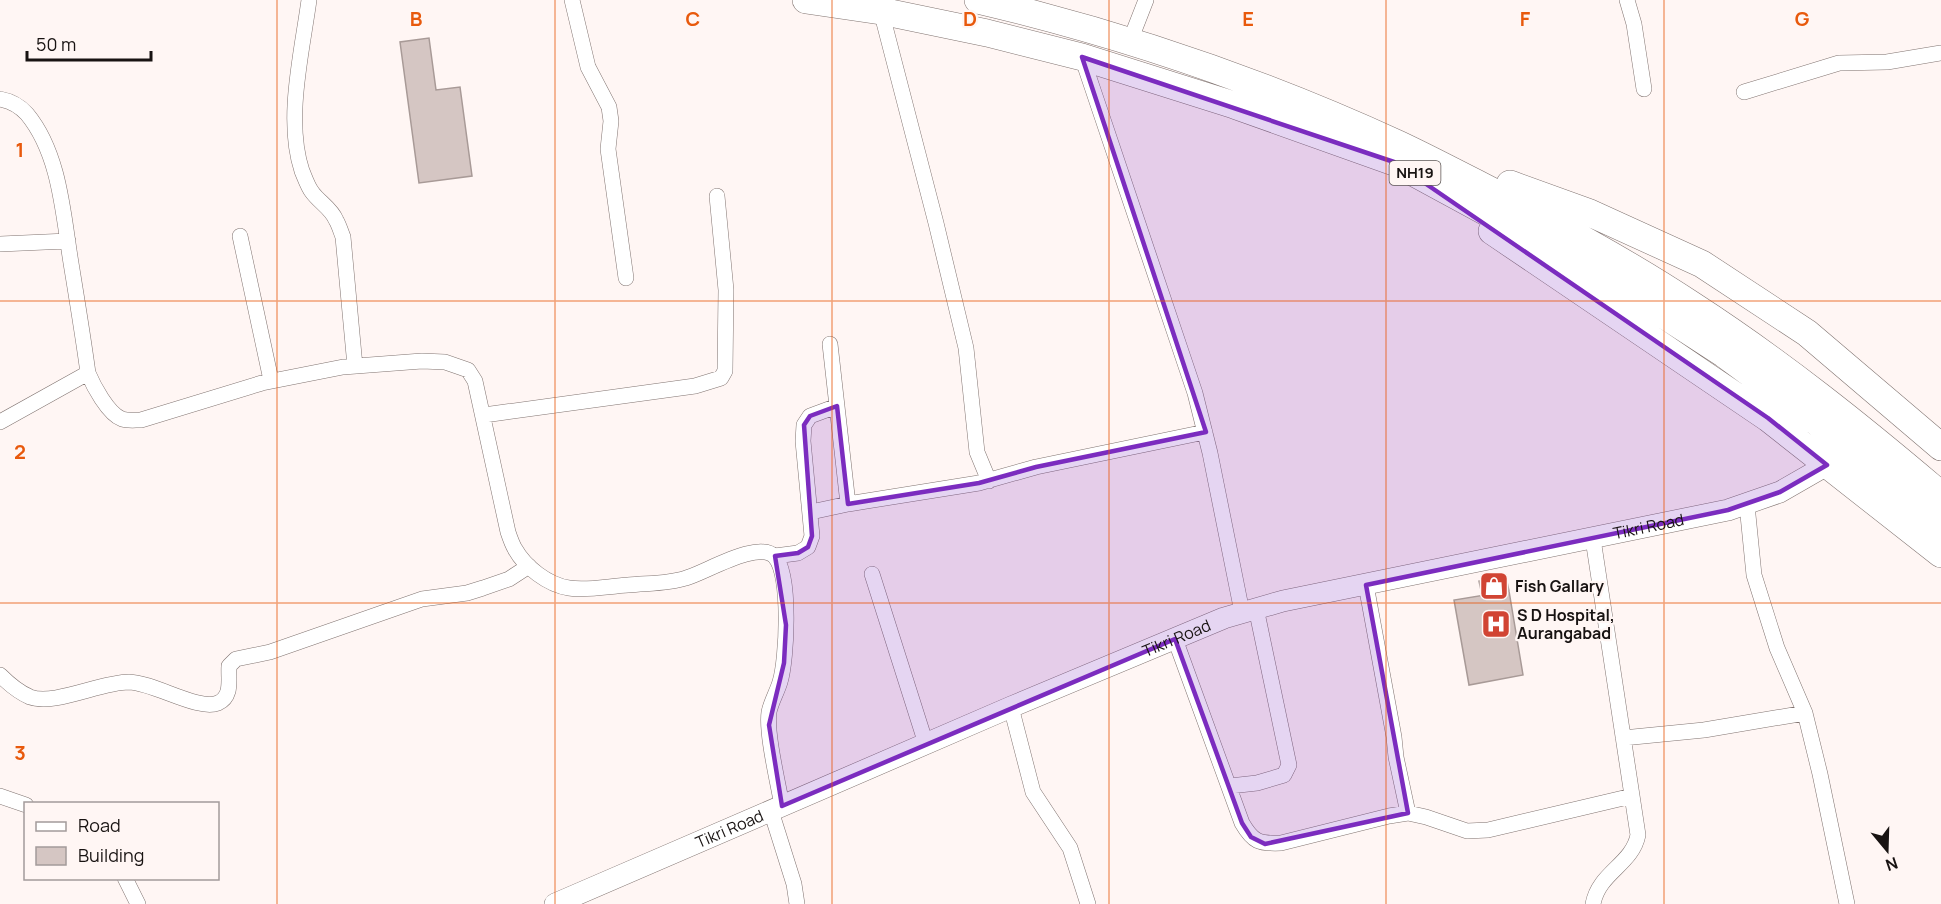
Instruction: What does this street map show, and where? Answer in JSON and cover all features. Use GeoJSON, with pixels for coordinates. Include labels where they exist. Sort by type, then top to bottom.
{"type":"FeatureCollection","features":[{"type":"Feature","properties":{"kind":"highway","name":"NH19"},"geometry":{"type":"LineString","coordinates":[[806,0],[881,11],[987,33],[1082,57],[1396,153],[1604,276],[1724,354],[1817,422],[1941,524]]}},
{"type":"Feature","properties":{"kind":"highway","name":"NH19"},"geometry":{"type":"LineString","coordinates":[[978,0],[1033,6],[1247,82],[1396,153],[1576,234],[1693,305],[1802,382],[1941,495]]}},
{"type":"Feature","properties":{"kind":"highway"},"geometry":{"type":"LineString","coordinates":[[1396,153],[1590,213],[1702,264],[1807,333],[1941,447]]}},
{"type":"Feature","properties":{"kind":"highway"},"geometry":{"type":"LineString","coordinates":[[1396,153],[1558,277],[1768,418],[1941,554]]}},
{"type":"Feature","properties":{"kind":"street"},"geometry":{"type":"LineString","coordinates":[[309,0],[296,99],[297,152],[311,191],[328,207],[343,237],[355,366]]}},
{"type":"Feature","properties":{"kind":"street"},"geometry":{"type":"LineString","coordinates":[[572,0],[588,67],[609,106],[611,121],[608,149],[627,278]]}},
{"type":"Feature","properties":{"kind":"street"},"geometry":{"type":"LineString","coordinates":[[1130,41],[1146,0]]}},
{"type":"Feature","properties":{"kind":"street"},"geometry":{"type":"LineString","coordinates":[[1628,0],[1644,89]]}},
{"type":"Feature","properties":{"kind":"street"},"geometry":{"type":"LineString","coordinates":[[881,11],[966,348],[976,452],[989,481]]}},
{"type":"Feature","properties":{"kind":"street"},"geometry":{"type":"LineString","coordinates":[[1744,92],[1839,63],[1887,62],[1941,53]]}},
{"type":"Feature","properties":{"kind":"street"},"geometry":{"type":"LineString","coordinates":[[1082,57],[1195,393],[1289,765],[1284,775],[1257,783],[1230,786]]}},
{"type":"Feature","properties":{"kind":"street"},"geometry":{"type":"LineString","coordinates":[[0,99],[14,102],[27,114],[40,135],[55,174],[68,241],[88,373],[94,388],[117,417],[125,420],[141,420],[271,380],[355,366],[422,361],[445,362],[458,366],[468,370],[475,381],[508,532],[514,549],[529,566],[556,585],[589,588],[684,579],[735,557],[753,552],[765,551],[775,556],[798,553],[808,547],[812,536],[803,441],[804,425],[810,416],[837,406]]}},
{"type":"Feature","properties":{"kind":"street"},"geometry":{"type":"LineString","coordinates":[[483,415],[695,386],[721,378],[725,371],[727,307],[717,196]]}},
{"type":"Feature","properties":{"kind":"street"},"geometry":{"type":"LineString","coordinates":[[240,236],[271,380]]}},
{"type":"Feature","properties":{"kind":"street"},"geometry":{"type":"LineString","coordinates":[[0,244],[68,241]]}},
{"type":"Feature","properties":{"kind":"street"},"geometry":{"type":"LineString","coordinates":[[830,344],[848,504]]}},
{"type":"Feature","properties":{"kind":"street"},"geometry":{"type":"LineString","coordinates":[[0,422],[88,373]]}},
{"type":"Feature","properties":{"kind":"street"},"geometry":{"type":"LineString","coordinates":[[811,512],[848,504],[955,488],[989,481],[1036,466],[1206,432]]}},
{"type":"Feature","properties":{"kind":"street","name":"Tikri Road"},"geometry":{"type":"LineString","coordinates":[[555,904],[1011,707],[1249,610],[1747,505],[1780,492],[1827,465]]}},
{"type":"Feature","properties":{"kind":"street"},"geometry":{"type":"LineString","coordinates":[[1747,505],[1754,575],[1777,648],[1805,713],[1847,904]]}},
{"type":"Feature","properties":{"kind":"street"},"geometry":{"type":"LineString","coordinates":[[1593,539],[1638,835],[1631,853],[1606,876],[1595,891],[1593,904]]}},
{"type":"Feature","properties":{"kind":"street"},"geometry":{"type":"LineString","coordinates":[[775,556],[785,592],[786,625],[784,663],[769,710],[769,725],[777,808],[797,904]]}},
{"type":"Feature","properties":{"kind":"street"},"geometry":{"type":"LineString","coordinates":[[3,683],[30,697],[42,699],[111,683],[130,682],[153,687],[200,704],[212,705],[221,702],[227,695],[230,687],[229,666],[236,659],[270,652],[422,599],[467,593],[483,588],[509,579],[529,566]]}},
{"type":"Feature","properties":{"kind":"street"},"geometry":{"type":"LineString","coordinates":[[872,574],[926,744]]}},
{"type":"Feature","properties":{"kind":"street"},"geometry":{"type":"LineString","coordinates":[[1366,585],[1408,813]]}},
{"type":"Feature","properties":{"kind":"street"},"geometry":{"type":"LineString","coordinates":[[1175,639],[1242,823],[1251,837],[1265,844],[1281,843],[1408,813],[1467,831],[1488,830],[1632,796]]}},
{"type":"Feature","properties":{"kind":"street"},"geometry":{"type":"LineString","coordinates":[[1011,707],[1033,792],[1070,848],[1088,904]]}},
{"type":"Feature","properties":{"kind":"street"},"geometry":{"type":"LineString","coordinates":[[1623,738],[1704,730],[1805,713]]}},
{"type":"Feature","properties":{"kind":"street"},"geometry":{"type":"LineString","coordinates":[[0,796],[24,804]]}},
{"type":"Feature","properties":{"kind":"street"},"geometry":{"type":"LineString","coordinates":[[126,880],[138,904]]}},
{"type":"Feature","properties":{"kind":"highlighted area"},"geometry":{"type":"Polygon","coordinates":[[[1082,57],[1394,162],[1768,418],[1827,465],[1780,492],[1728,510],[1366,585],[1408,813],[1265,844],[1251,837],[1242,823],[1175,639],[782,806],[769,725],[784,663],[786,625],[775,556],[798,553],[808,547],[812,536],[804,425],[810,416],[837,406],[848,504],[979,483],[1036,467],[1206,432],[1082,57]]]}},
{"type":"Feature","properties":{"kind":"building"},"geometry":{"type":"Polygon","coordinates":[[[429,38],[436,90],[460,87],[472,176],[419,183],[400,42],[429,38]]]}},
{"type":"Feature","properties":{"kind":"building","name":"Fish Gallary"},"geometry":{"type":"Polygon","coordinates":[[[1506,577],[1509,591],[1482,595],[1479,581],[1506,577]]]}},
{"type":"Feature","properties":{"kind":"building"},"geometry":{"type":"Polygon","coordinates":[[[1509,591],[1523,675],[1469,685],[1454,600],[1509,591]]]}},
{"type":"Feature","properties":{"kind":"place","name":"Fish Gallary"},"geometry":{"type":"Point","coordinates":[1494,586]}},
{"type":"Feature","properties":{"kind":"place","name":"S D Hospital, Aurangabad"},"geometry":{"type":"Point","coordinates":[1496,624]}}]}
